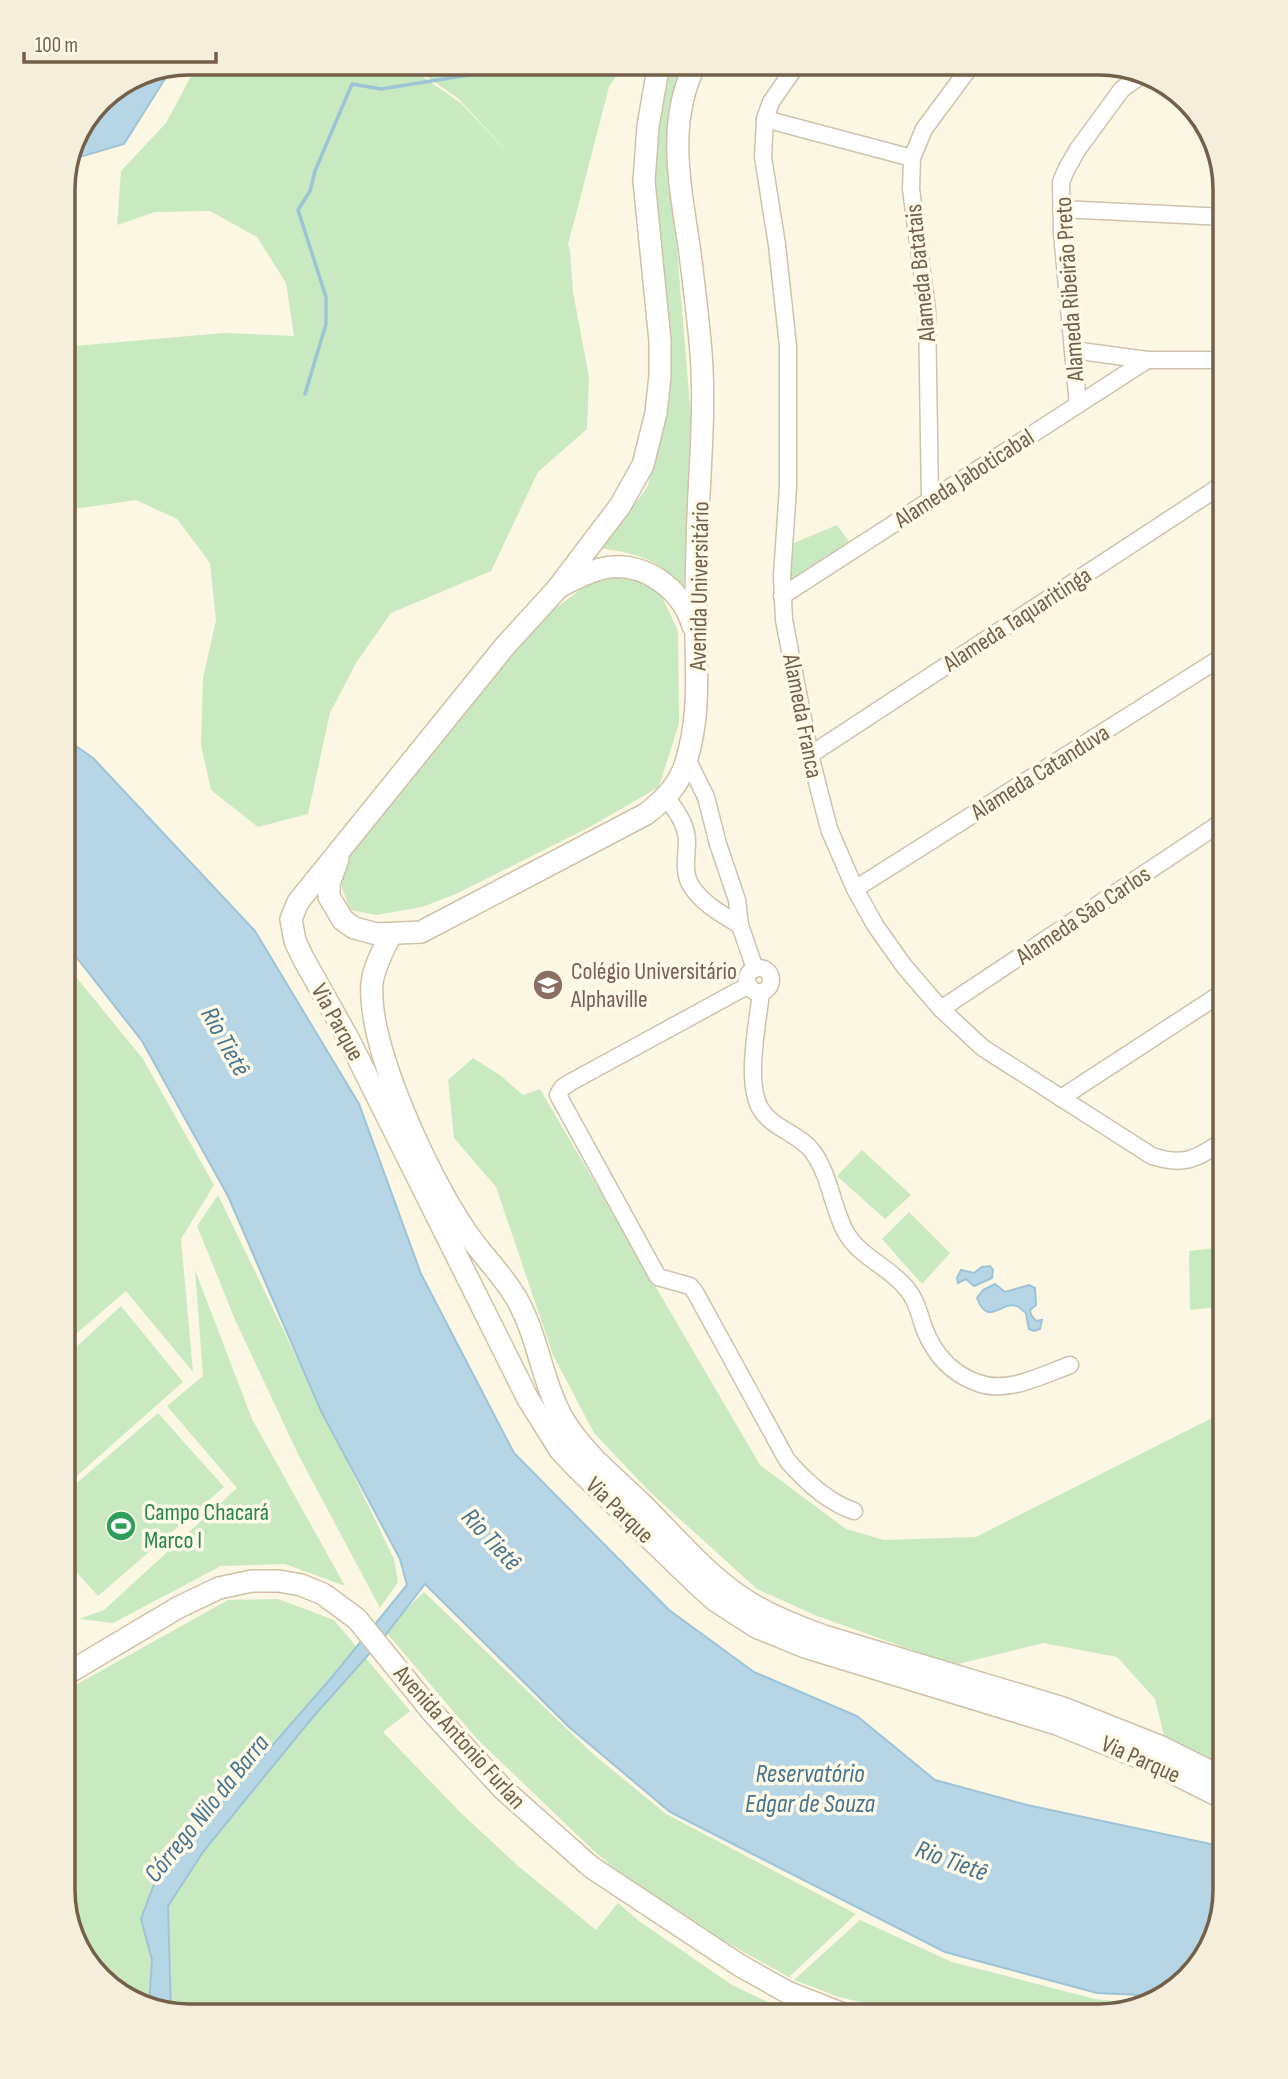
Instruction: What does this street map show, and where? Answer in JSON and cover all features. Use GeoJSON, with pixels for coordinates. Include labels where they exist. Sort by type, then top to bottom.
{"type":"FeatureCollection","features":[{"type":"Feature","properties":{"kind":"main road"},"geometry":{"type":"LineString","coordinates":[[342,847],[505,646],[557,589],[614,514],[636,481],[643,465],[656,413],[660,376],[660,341],[644,181],[648,127],[657,75]]}},
{"type":"Feature","properties":{"kind":"main road","name":"Avenida Universitário"},"geometry":{"type":"LineString","coordinates":[[342,847],[329,884],[329,897],[343,920],[354,928],[377,933],[421,932],[635,820],[666,798],[684,767],[696,701],[697,544],[704,432],[696,295],[676,146],[683,97],[691,75]]}},
{"type":"Feature","properties":{"kind":"main road"},"geometry":{"type":"LineString","coordinates":[[557,589],[579,576],[603,568],[629,568],[654,576],[675,592],[689,613],[696,638]]}},
{"type":"Feature","properties":{"kind":"main road","name":"Via Parque"},"geometry":{"type":"LineString","coordinates":[[342,847],[298,902],[290,919],[295,941],[349,1040],[528,1399],[560,1450],[701,1588],[756,1627],[805,1647],[1057,1724],[1155,1764],[1213,1793]]}},
{"type":"Feature","properties":{"kind":"main road","name":"Via Parque"},"geometry":{"type":"LineString","coordinates":[[391,934],[378,961],[372,983],[375,1019],[388,1072],[437,1182],[466,1232],[516,1297],[526,1317],[553,1397],[579,1441],[698,1560],[741,1598],[764,1612],[803,1629],[1015,1692],[1115,1727],[1213,1773]]}},
{"type":"Feature","properties":{"kind":"main road"},"geometry":{"type":"LineString","coordinates":[[481,1308],[499,1305],[516,1297]]}},
{"type":"Feature","properties":{"kind":"main road","name":"Avenida Antonio Furlan"},"geometry":{"type":"LineString","coordinates":[[75,1668],[179,1607],[219,1588],[252,1581],[279,1581],[301,1585],[323,1594],[357,1619],[433,1713],[505,1790],[592,1867],[738,1965],[787,1992],[818,2004]]}},
{"type":"Feature","properties":{"kind":"street","name":"Alameda Franca"},"geometry":{"type":"LineString","coordinates":[[790,75],[771,102],[765,119],[763,157],[777,244],[788,345],[788,487],[782,596],[784,620],[810,755],[829,829],[855,889],[875,925],[904,966],[941,1009],[983,1048],[1152,1156],[1169,1162],[1183,1162],[1213,1147]]}},
{"type":"Feature","properties":{"kind":"street","name":"Alameda Batatais"},"geometry":{"type":"LineString","coordinates":[[930,500],[927,310],[911,189],[912,158],[924,130],[963,75]]}},
{"type":"Feature","properties":{"kind":"street","name":"Alameda Ribeirão Preto"},"geometry":{"type":"LineString","coordinates":[[1077,405],[1061,182],[1067,168],[1122,89],[1134,81]]}},
{"type":"Feature","properties":{"kind":"street"},"geometry":{"type":"LineString","coordinates":[[765,119],[912,158]]}},
{"type":"Feature","properties":{"kind":"street"},"geometry":{"type":"LineString","coordinates":[[1061,209],[1213,216]]}},
{"type":"Feature","properties":{"kind":"street"},"geometry":{"type":"LineString","coordinates":[[1073,350],[1147,360],[1213,360]]}},
{"type":"Feature","properties":{"kind":"street","name":"Alameda Jaboticabal"},"geometry":{"type":"LineString","coordinates":[[782,596],[1147,360]]}},
{"type":"Feature","properties":{"kind":"street","name":"Alameda Taquaritinga"},"geometry":{"type":"LineString","coordinates":[[810,755],[1213,491]]}},
{"type":"Feature","properties":{"kind":"street","name":"Alameda Catanduva"},"geometry":{"type":"LineString","coordinates":[[855,889],[1213,664]]}},
{"type":"Feature","properties":{"kind":"street"},"geometry":{"type":"LineString","coordinates":[[687,758],[700,781],[755,969],[763,968],[771,975],[771,983],[767,989],[755,988],[571,1082],[562,1088],[558,1095],[659,1277],[690,1286],[695,1292],[787,1460],[806,1482],[842,1507],[854,1511]]}},
{"type":"Feature","properties":{"kind":"street"},"geometry":{"type":"LineString","coordinates":[[666,798],[682,822],[687,838],[685,860],[689,882],[701,900],[740,925]]}},
{"type":"Feature","properties":{"kind":"street"},"geometry":{"type":"LineString","coordinates":[[682,822],[709,810]]}},
{"type":"Feature","properties":{"kind":"street","name":"Alameda São Carlos"},"geometry":{"type":"LineString","coordinates":[[941,1009],[1213,828]]}},
{"type":"Feature","properties":{"kind":"street"},"geometry":{"type":"LineString","coordinates":[[755,988],[753,1072],[760,1108],[784,1131],[812,1150],[822,1167],[845,1231],[860,1250],[907,1288],[918,1306],[933,1348],[949,1367],[982,1385],[1004,1387],[1070,1365]]}},
{"type":"Feature","properties":{"kind":"street"},"geometry":{"type":"LineString","coordinates":[[1061,1098],[1213,999]]}},
{"type":"Feature","properties":{"kind":"green space"},"geometry":{"type":"Polygon","coordinates":[[[192,75],[420,75],[462,104],[516,162],[459,99],[424,75],[617,75],[609,87],[568,245],[573,292],[589,377],[587,429],[538,472],[491,571],[391,613],[356,663],[330,713],[308,814],[258,827],[211,790],[201,745],[203,678],[216,620],[210,563],[177,519],[136,500],[75,509],[75,346],[224,333],[294,336],[286,283],[257,237],[210,211],[155,212],[117,225],[121,171],[166,123],[192,75]]]}},
{"type":"Feature","properties":{"kind":"green space"},"geometry":{"type":"Polygon","coordinates":[[[669,75],[685,75],[675,225],[694,454],[684,587],[675,577],[645,558],[597,548],[647,488],[662,434],[668,380],[667,293],[657,210],[655,152],[669,75]]]}},
{"type":"Feature","properties":{"kind":"green space"},"geometry":{"type":"Polygon","coordinates":[[[837,525],[850,543],[791,580],[789,545],[837,525]]]}},
{"type":"Feature","properties":{"kind":"green space"},"geometry":{"type":"Polygon","coordinates":[[[623,573],[659,590],[678,631],[679,723],[659,787],[588,828],[456,894],[422,907],[376,915],[350,910],[339,879],[350,850],[542,618],[598,577],[623,573]]]}},
{"type":"Feature","properties":{"kind":"green space"},"geometry":{"type":"Polygon","coordinates":[[[75,976],[143,1059],[214,1185],[181,1239],[193,1372],[126,1291],[75,1335],[75,976]]]}},
{"type":"Feature","properties":{"kind":"green space"},"geometry":{"type":"Polygon","coordinates":[[[473,1058],[500,1075],[523,1095],[540,1089],[760,1465],[846,1529],[884,1540],[976,1537],[1213,1418],[1213,1762],[1165,1740],[1155,1699],[1117,1657],[1043,1643],[954,1665],[817,1616],[757,1589],[651,1493],[594,1433],[553,1355],[496,1187],[454,1138],[448,1080],[473,1058]]]}},
{"type":"Feature","properties":{"kind":"green space"},"geometry":{"type":"Polygon","coordinates":[[[862,1150],[911,1195],[885,1219],[837,1176],[862,1150]]]}},
{"type":"Feature","properties":{"kind":"green space"},"geometry":{"type":"Polygon","coordinates":[[[218,1195],[394,1559],[398,1582],[380,1608],[298,1454],[236,1322],[197,1226],[218,1195]]]}},
{"type":"Feature","properties":{"kind":"green space"},"geometry":{"type":"Polygon","coordinates":[[[909,1212],[950,1253],[922,1284],[882,1239],[909,1212]]]}},
{"type":"Feature","properties":{"kind":"green space"},"geometry":{"type":"Polygon","coordinates":[[[1213,1248],[1213,1307],[1190,1310],[1189,1251],[1213,1248]]]}},
{"type":"Feature","properties":{"kind":"green space"},"geometry":{"type":"Polygon","coordinates":[[[195,1270],[252,1419],[345,1586],[285,1564],[221,1566],[113,1623],[79,1619],[104,1610],[237,1488],[167,1406],[203,1376],[195,1270]]]}},
{"type":"Feature","properties":{"kind":"green space"},"geometry":{"type":"Polygon","coordinates":[[[121,1306],[183,1382],[75,1477],[75,1348],[121,1306]]]}},
{"type":"Feature","properties":{"kind":"green space","name":"Campo Chacará Marco I"},"geometry":{"type":"Polygon","coordinates":[[[158,1413],[224,1487],[98,1596],[75,1570],[75,1485],[158,1413]]]}},
{"type":"Feature","properties":{"kind":"green space"},"geometry":{"type":"Polygon","coordinates":[[[424,1592],[593,1754],[666,1814],[856,1914],[789,1977],[695,1925],[633,1884],[594,1851],[477,1739],[384,1630],[424,1592]]]}},
{"type":"Feature","properties":{"kind":"green space"},"geometry":{"type":"Polygon","coordinates":[[[278,1599],[334,1620],[410,1711],[383,1732],[460,1812],[517,1865],[596,1930],[618,1903],[639,1921],[732,1985],[772,2004],[182,2004],[152,1998],[126,1985],[103,1965],[94,1953],[79,1919],[76,1905],[75,1685],[228,1600],[278,1599]]]}},
{"type":"Feature","properties":{"kind":"green space"},"geometry":{"type":"Polygon","coordinates":[[[860,1920],[952,1962],[1095,1999],[1121,2001],[1099,2004],[868,2004],[839,1997],[794,1980],[860,1920]]]}},
{"type":"Feature","properties":{"kind":"water"},"geometry":{"type":"Polygon","coordinates":[[[166,78],[124,144],[80,157],[87,139],[114,103],[132,90],[166,78]]]}},
{"type":"Feature","properties":{"kind":"water","name":"Reservatório Edgar de Souza"},"geometry":{"type":"Polygon","coordinates":[[[75,745],[93,758],[255,931],[359,1104],[421,1274],[514,1453],[669,1610],[754,1672],[857,1716],[935,1780],[1027,1805],[1213,1844],[1212,1905],[1204,1934],[1189,1959],[1168,1980],[1141,1995],[1097,1993],[945,1952],[670,1812],[569,1727],[425,1584],[384,1637],[313,1717],[203,1852],[168,1906],[171,2002],[150,1997],[152,1960],[141,1919],[156,1879],[332,1677],[407,1585],[400,1559],[321,1411],[228,1196],[142,1041],[75,955],[75,745]]]}},
{"type":"Feature","properties":{"kind":"water"},"geometry":{"type":"Polygon","coordinates":[[[990,1266],[993,1270],[992,1278],[974,1286],[966,1279],[958,1283],[961,1270],[974,1273],[982,1267],[990,1266]]]}},
{"type":"Feature","properties":{"kind":"water"},"geometry":{"type":"Polygon","coordinates":[[[995,1284],[1005,1292],[1029,1285],[1035,1288],[1036,1305],[1030,1310],[1036,1321],[1042,1320],[1040,1329],[1029,1329],[1026,1314],[1017,1306],[1011,1305],[991,1312],[981,1307],[977,1298],[983,1290],[995,1284]]]}},
{"type":"Feature","properties":{"kind":"waterway"},"geometry":{"type":"LineString","coordinates":[[305,394],[326,324],[326,297],[298,210],[310,191],[315,171],[352,84],[381,89],[469,75]]}},
{"type":"Feature","properties":{"kind":"place","name":"Colégio Universitário Alphaville"},"geometry":{"type":"Point","coordinates":[548,985]}},
{"type":"Feature","properties":{"kind":"place","name":"Campo Chacará Marco I"},"geometry":{"type":"Point","coordinates":[121,1526]}},
{"type":"Feature","properties":{"kind":"water label","name":"Rio Tietê"},"geometry":{"type":"Point","coordinates":[226,1041]}},
{"type":"Feature","properties":{"kind":"water label","name":"Rio Tietê"},"geometry":{"type":"Point","coordinates":[492,1539]}},
{"type":"Feature","properties":{"kind":"water label","name":"Córrego Nilo da Barra"},"geometry":{"type":"Point","coordinates":[206,1808]}},
{"type":"Feature","properties":{"kind":"water label","name":"Rio Tietê"},"geometry":{"type":"Point","coordinates":[952,1860]}}]}
